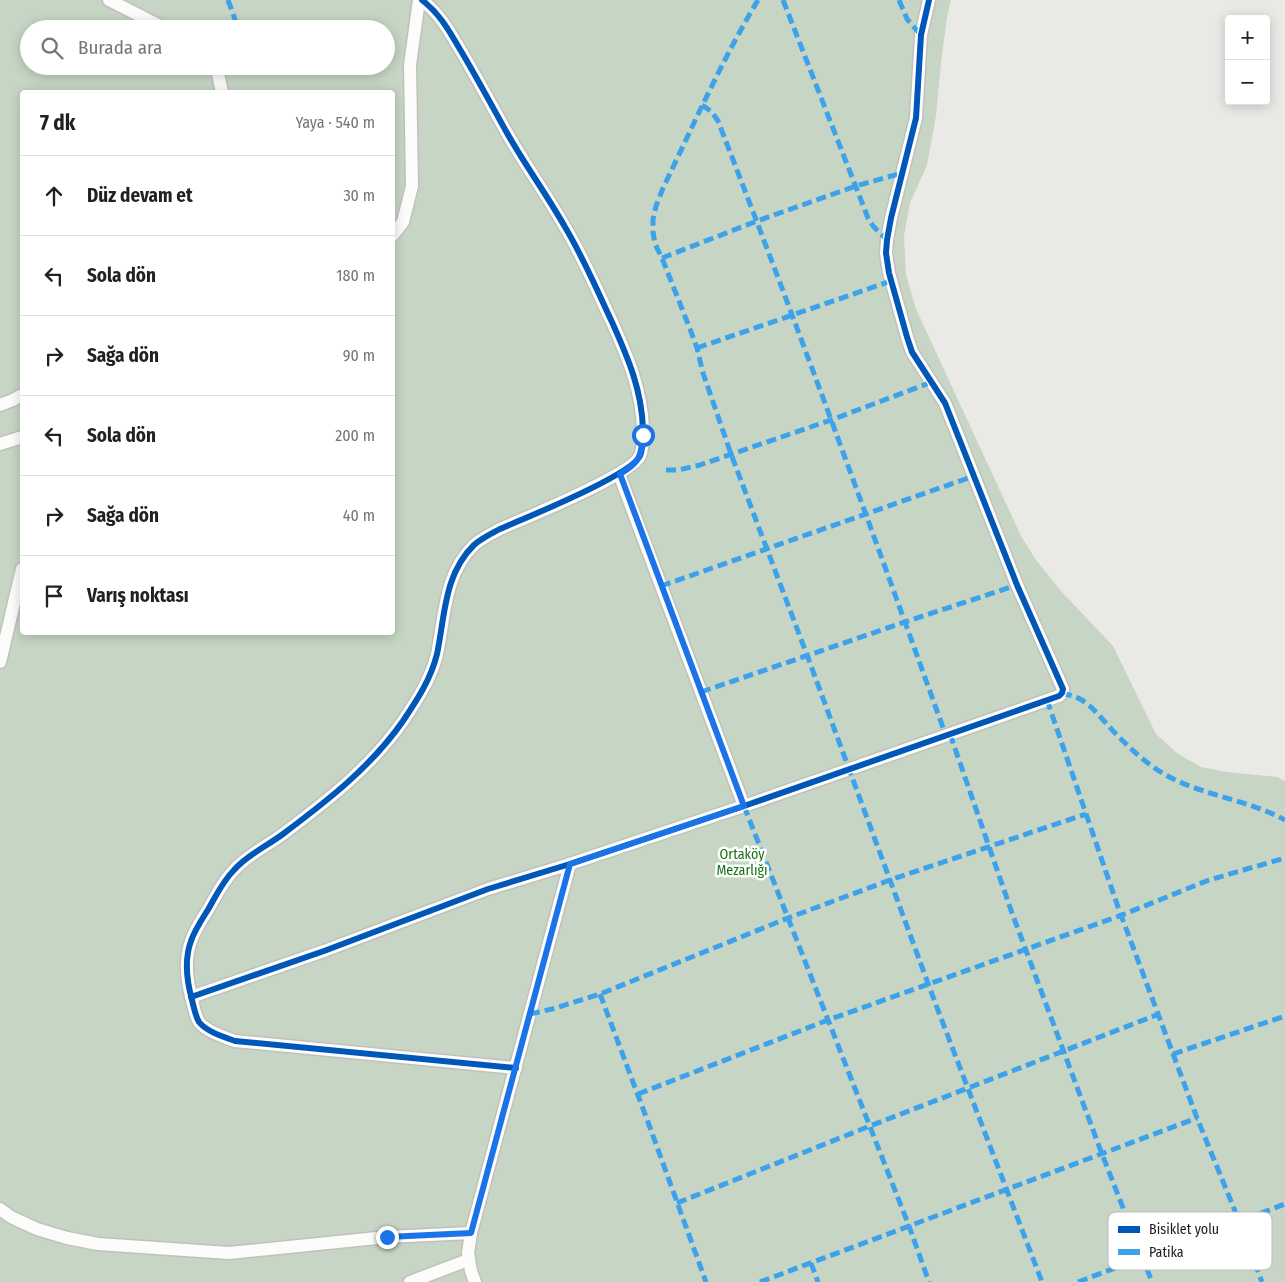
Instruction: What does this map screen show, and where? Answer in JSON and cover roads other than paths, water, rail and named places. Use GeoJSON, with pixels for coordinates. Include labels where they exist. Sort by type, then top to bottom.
{"type":"FeatureCollection","features":[{"type":"Feature","properties":{"kind":"street"},"geometry":{"type":"LineString","coordinates":[[109,0],[148,20]]}},
{"type":"Feature","properties":{"kind":"street"},"geometry":{"type":"LineString","coordinates":[[395,232],[403,222],[412,186],[410,65],[421,0]]}},
{"type":"Feature","properties":{"kind":"street"},"geometry":{"type":"LineString","coordinates":[[421,0],[440,16],[447,27],[508,135],[565,227],[593,280],[629,360],[636,383],[642,418],[641,454],[638,460],[620,474],[493,533],[474,545],[455,572],[449,587],[436,654],[431,672],[421,693],[392,736],[375,756],[343,787],[270,844],[242,863],[223,883],[191,941],[187,966],[188,989],[195,1015],[200,1023],[235,1042],[516,1068]]}},
{"type":"Feature","properties":{"kind":"street"},"geometry":{"type":"LineString","coordinates":[[191,997],[324,952],[488,889],[570,864],[744,806],[1059,696],[1062,693],[1063,689],[1017,585],[945,403],[912,352],[906,337],[889,273],[886,253],[887,240],[916,118],[921,35],[929,0]]}},
{"type":"Feature","properties":{"kind":"street"},"geometry":{"type":"LineString","coordinates":[[218,75],[222,90]]}},
{"type":"Feature","properties":{"kind":"street"},"geometry":{"type":"LineString","coordinates":[[0,405],[20,396]]}},
{"type":"Feature","properties":{"kind":"street"},"geometry":{"type":"LineString","coordinates":[[0,444],[20,438]]}},
{"type":"Feature","properties":{"kind":"street"},"geometry":{"type":"LineString","coordinates":[[620,474],[744,806]]}},
{"type":"Feature","properties":{"kind":"street"},"geometry":{"type":"LineString","coordinates":[[0,662],[20,577]]}},
{"type":"Feature","properties":{"kind":"street"},"geometry":{"type":"LineString","coordinates":[[475,1282],[468,1260],[471,1233],[570,864]]}},
{"type":"Feature","properties":{"kind":"street"},"geometry":{"type":"LineString","coordinates":[[0,1209],[11,1217],[37,1229],[67,1238],[98,1244],[229,1253],[387,1237],[471,1233]]}},
{"type":"Feature","properties":{"kind":"street"},"geometry":{"type":"LineString","coordinates":[[410,1282],[468,1260]]}},
{"type":"Feature","properties":{"kind":"park label","name":"Ortaköy Mezarlığı"},"geometry":{"type":"Point","coordinates":[742,862]}}]}
